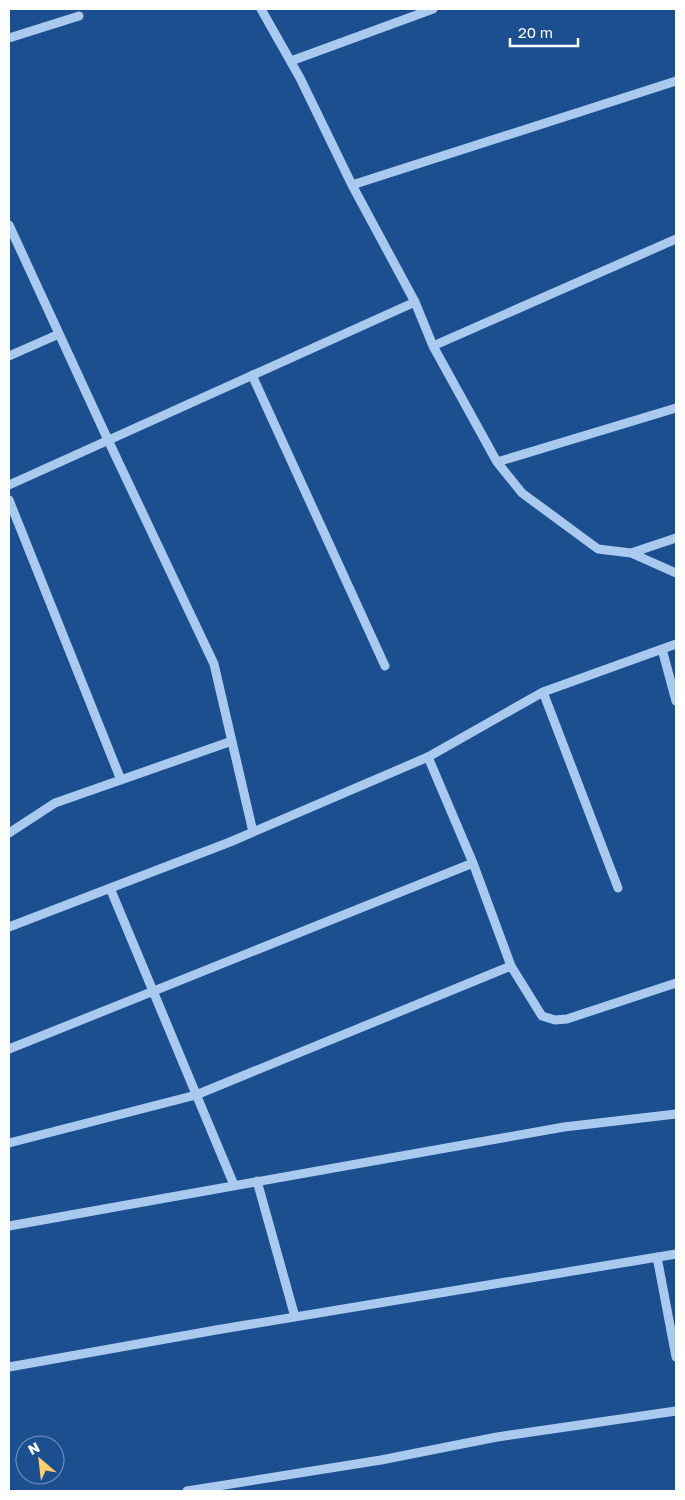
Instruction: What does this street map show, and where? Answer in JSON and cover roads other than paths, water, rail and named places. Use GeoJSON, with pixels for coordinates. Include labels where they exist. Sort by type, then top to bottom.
{"type":"FeatureCollection","features":[{"type":"Feature","properties":{"kind":"street"},"geometry":{"type":"LineString","coordinates":[[261,9],[291,61],[352,185],[415,302],[433,346],[498,462],[522,494],[598,549],[631,553],[676,573]]}},
{"type":"Feature","properties":{"kind":"street"},"geometry":{"type":"LineString","coordinates":[[291,61],[433,9]]}},
{"type":"Feature","properties":{"kind":"street"},"geometry":{"type":"LineString","coordinates":[[9,38],[79,16]]}},
{"type":"Feature","properties":{"kind":"street"},"geometry":{"type":"LineString","coordinates":[[352,185],[676,81]]}},
{"type":"Feature","properties":{"kind":"street"},"geometry":{"type":"LineString","coordinates":[[9,225],[214,664],[254,832]]}},
{"type":"Feature","properties":{"kind":"street"},"geometry":{"type":"LineString","coordinates":[[433,346],[676,239]]}},
{"type":"Feature","properties":{"kind":"street"},"geometry":{"type":"LineString","coordinates":[[9,248],[18,244]]}},
{"type":"Feature","properties":{"kind":"street"},"geometry":{"type":"LineString","coordinates":[[9,484],[415,302]]}},
{"type":"Feature","properties":{"kind":"street"},"geometry":{"type":"LineString","coordinates":[[9,356],[59,334]]}},
{"type":"Feature","properties":{"kind":"street"},"geometry":{"type":"LineString","coordinates":[[252,375],[385,666]]}},
{"type":"Feature","properties":{"kind":"street"},"geometry":{"type":"LineString","coordinates":[[498,462],[676,408]]}},
{"type":"Feature","properties":{"kind":"street"},"geometry":{"type":"LineString","coordinates":[[9,500],[121,780]]}},
{"type":"Feature","properties":{"kind":"street"},"geometry":{"type":"LineString","coordinates":[[631,553],[676,538]]}},
{"type":"Feature","properties":{"kind":"street"},"geometry":{"type":"LineString","coordinates":[[9,926],[254,832],[428,757],[543,692],[676,644]]}},
{"type":"Feature","properties":{"kind":"street"},"geometry":{"type":"LineString","coordinates":[[662,649],[676,701]]}},
{"type":"Feature","properties":{"kind":"street"},"geometry":{"type":"LineString","coordinates":[[543,692],[618,888]]}},
{"type":"Feature","properties":{"kind":"street"},"geometry":{"type":"LineString","coordinates":[[9,833],[55,803],[232,741]]}},
{"type":"Feature","properties":{"kind":"street"},"geometry":{"type":"LineString","coordinates":[[428,757],[473,863],[511,966],[542,1016],[555,1020],[567,1019],[676,983]]}},
{"type":"Feature","properties":{"kind":"street"},"geometry":{"type":"LineString","coordinates":[[9,1049],[473,863]]}},
{"type":"Feature","properties":{"kind":"street"},"geometry":{"type":"LineString","coordinates":[[110,888],[234,1185]]}},
{"type":"Feature","properties":{"kind":"street"},"geometry":{"type":"LineString","coordinates":[[9,1143],[196,1095],[511,966]]}},
{"type":"Feature","properties":{"kind":"street"},"geometry":{"type":"LineString","coordinates":[[9,1226],[564,1127],[676,1114]]}},
{"type":"Feature","properties":{"kind":"street"},"geometry":{"type":"LineString","coordinates":[[258,1181],[295,1317]]}},
{"type":"Feature","properties":{"kind":"street"},"geometry":{"type":"LineString","coordinates":[[9,1367],[295,1317],[676,1254]]}},
{"type":"Feature","properties":{"kind":"street"},"geometry":{"type":"LineString","coordinates":[[657,1257],[676,1357]]}},
{"type":"Feature","properties":{"kind":"street"},"geometry":{"type":"LineString","coordinates":[[187,1491],[381,1460],[497,1437],[676,1411]]}}]}
